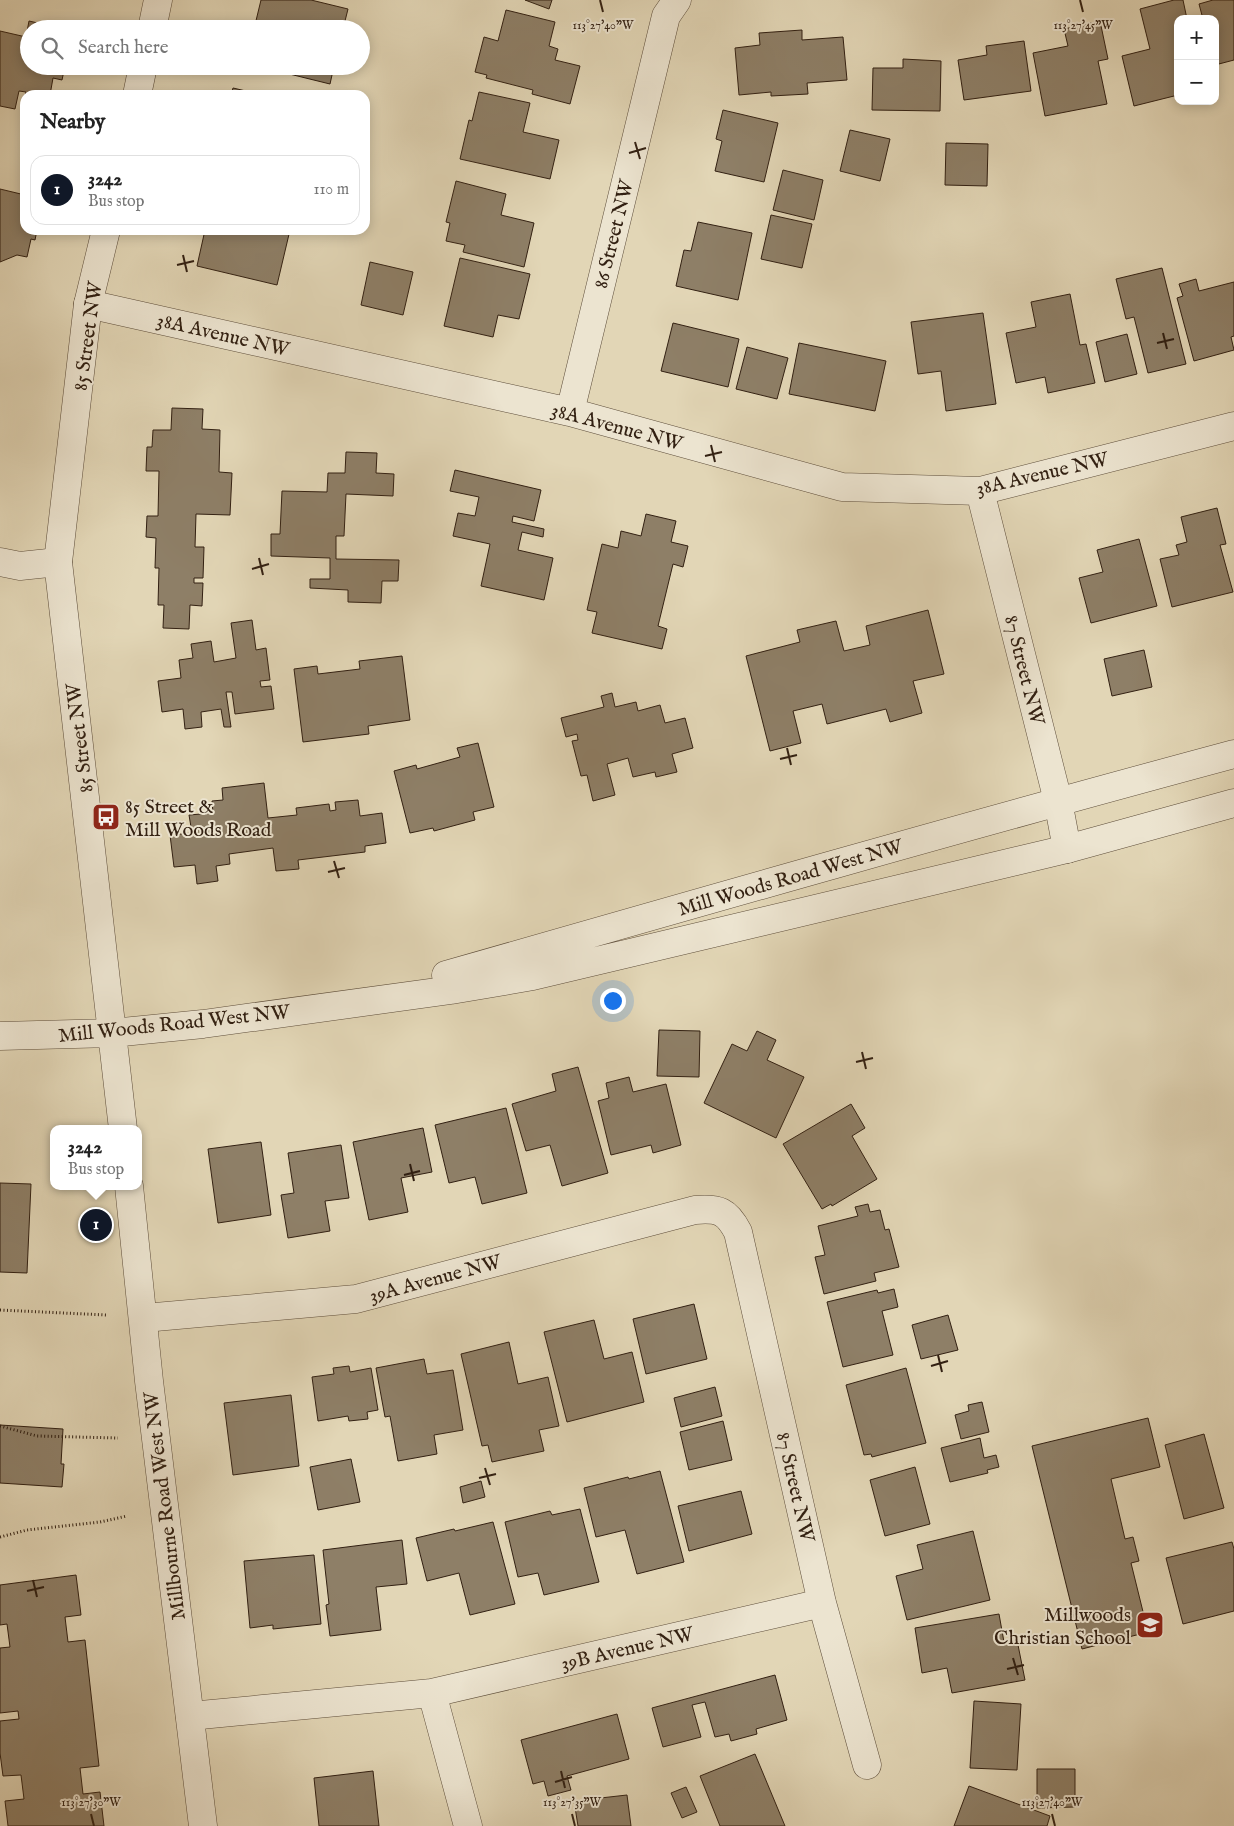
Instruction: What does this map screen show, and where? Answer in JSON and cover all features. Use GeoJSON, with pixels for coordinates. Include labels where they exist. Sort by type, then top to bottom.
{"type":"FeatureCollection","features":[{"type":"Feature","properties":{"kind":"street"},"geometry":{"type":"LineString","coordinates":[[154,20],[158,0]]}},
{"type":"Feature","properties":{"kind":"street","name":"86 Street NW"},"geometry":{"type":"LineString","coordinates":[[570,412],[666,16],[677,0]]}},
{"type":"Feature","properties":{"kind":"street"},"geometry":{"type":"LineString","coordinates":[[137,90],[141,75]]}},
{"type":"Feature","properties":{"kind":"street","name":"85 Street NW"},"geometry":{"type":"LineString","coordinates":[[105,235],[88,304],[58,562],[112,1033]]}},
{"type":"Feature","properties":{"kind":"street","name":"38A Avenue NW"},"geometry":{"type":"LineString","coordinates":[[88,304],[570,412],[842,488],[980,491],[1234,426]]}},
{"type":"Feature","properties":{"kind":"street","name":"87 Street NW"},"geometry":{"type":"LineString","coordinates":[[980,491],[1058,801],[1067,849]]}},
{"type":"Feature","properties":{"kind":"street"},"geometry":{"type":"LineString","coordinates":[[0,562],[20,566],[58,562]]}},
{"type":"Feature","properties":{"kind":"street","name":"Mill Woods Road West NW"},"geometry":{"type":"LineString","coordinates":[[347,1004],[1058,801],[1234,754]]}},
{"type":"Feature","properties":{"kind":"street","name":"Mill Woods Road West NW"},"geometry":{"type":"LineString","coordinates":[[0,1036],[112,1033],[203,1024],[533,976],[1067,849],[1234,803]]}},
{"type":"Feature","properties":{"kind":"street"},"geometry":{"type":"LineString","coordinates":[[112,1033],[123,1125]]}},
{"type":"Feature","properties":{"kind":"street","name":"Millbourne Road West NW"},"geometry":{"type":"LineString","coordinates":[[129,1190],[150,1391],[203,1826]]}},
{"type":"Feature","properties":{"kind":"street","name":"39A Avenue NW"},"geometry":{"type":"LineString","coordinates":[[144,1318],[356,1298],[695,1210],[709,1209],[722,1211]]}},
{"type":"Feature","properties":{"kind":"street","name":"87 Street NW"},"geometry":{"type":"LineString","coordinates":[[722,1211],[731,1219],[738,1232],[822,1603],[867,1765]]}},
{"type":"Feature","properties":{"kind":"street","name":"39B Avenue NW"},"geometry":{"type":"LineString","coordinates":[[190,1716],[432,1693],[822,1603]]}},
{"type":"Feature","properties":{"kind":"street"},"geometry":{"type":"LineString","coordinates":[[432,1693],[468,1826]]}},
{"type":"Feature","properties":{"kind":"path"},"geometry":{"type":"LineString","coordinates":[[0,1310],[106,1315]]}},
{"type":"Feature","properties":{"kind":"path"},"geometry":{"type":"LineString","coordinates":[[0,1426],[37,1436],[118,1438]]}},
{"type":"Feature","properties":{"kind":"path"},"geometry":{"type":"LineString","coordinates":[[0,1537],[27,1530],[100,1522],[127,1516]]}},
{"type":"Feature","properties":{"kind":"building"},"geometry":{"type":"Polygon","coordinates":[[[261,0],[311,0],[348,9],[345,20],[256,20],[261,0]]]}},
{"type":"Feature","properties":{"kind":"building"},"geometry":{"type":"Polygon","coordinates":[[[525,0],[552,0],[549,9],[525,0]]]}},
{"type":"Feature","properties":{"kind":"building"},"geometry":{"type":"Polygon","coordinates":[[[1174,0],[1183,0],[1186,15],[1174,15],[1174,96],[1134,106],[1122,56],[1150,49],[1140,9],[1174,0]]]}},
{"type":"Feature","properties":{"kind":"building"},"geometry":{"type":"Polygon","coordinates":[[[1213,0],[1234,0],[1234,60],[1219,64],[1219,15],[1202,15],[1199,4],[1213,0]]]}},
{"type":"Feature","properties":{"kind":"building"},"geometry":{"type":"Polygon","coordinates":[[[506,10],[555,22],[549,46],[558,49],[555,60],[580,66],[570,104],[532,94],[533,90],[486,78],[487,75],[475,72],[484,37],[498,41],[506,10]]]}},
{"type":"Feature","properties":{"kind":"building"},"geometry":{"type":"Polygon","coordinates":[[[1100,21],[1108,59],[1098,61],[1107,104],[1045,116],[1033,53],[1068,46],[1064,29],[1100,21]]]}},
{"type":"Feature","properties":{"kind":"building"},"geometry":{"type":"Polygon","coordinates":[[[802,30],[802,40],[843,37],[847,80],[807,83],[808,94],[771,96],[771,92],[739,95],[735,48],[760,45],[759,33],[802,30]]]}},
{"type":"Feature","properties":{"kind":"building"},"geometry":{"type":"Polygon","coordinates":[[[0,31],[20,36],[20,75],[63,75],[62,80],[53,78],[51,90],[20,90],[15,109],[0,106],[0,31]]]}},
{"type":"Feature","properties":{"kind":"building"},"geometry":{"type":"Polygon","coordinates":[[[1024,41],[1031,91],[964,100],[958,60],[987,55],[986,46],[1024,41]]]}},
{"type":"Feature","properties":{"kind":"building"},"geometry":{"type":"Polygon","coordinates":[[[903,59],[941,61],[940,111],[872,110],[873,68],[903,68],[903,59]]]}},
{"type":"Feature","properties":{"kind":"building"},"geometry":{"type":"Polygon","coordinates":[[[294,75],[332,75],[330,84],[294,75]]]}},
{"type":"Feature","properties":{"kind":"building"},"geometry":{"type":"Polygon","coordinates":[[[479,92],[530,103],[523,132],[559,140],[550,179],[460,159],[469,120],[472,121],[479,92]]]}},
{"type":"Feature","properties":{"kind":"building"},"geometry":{"type":"Polygon","coordinates":[[[723,110],[778,123],[764,182],[715,171],[722,141],[716,139],[723,110]]]}},
{"type":"Feature","properties":{"kind":"building"},"geometry":{"type":"Polygon","coordinates":[[[850,130],[890,139],[880,181],[840,171],[850,130]]]}},
{"type":"Feature","properties":{"kind":"building"},"geometry":{"type":"Polygon","coordinates":[[[946,143],[988,144],[987,186],[945,185],[946,143]]]}},
{"type":"Feature","properties":{"kind":"building"},"geometry":{"type":"Polygon","coordinates":[[[783,170],[823,180],[814,220],[773,210],[783,170]]]}},
{"type":"Feature","properties":{"kind":"building"},"geometry":{"type":"Polygon","coordinates":[[[456,181],[506,194],[501,215],[534,223],[524,267],[463,252],[465,245],[446,241],[450,223],[446,222],[456,181]]]}},
{"type":"Feature","properties":{"kind":"building"},"geometry":{"type":"Polygon","coordinates":[[[0,189],[20,194],[20,235],[36,235],[35,240],[31,239],[27,257],[17,255],[0,262],[0,189]]]}},
{"type":"Feature","properties":{"kind":"building"},"geometry":{"type":"Polygon","coordinates":[[[771,215],[812,224],[802,268],[761,259],[771,215]]]}},
{"type":"Feature","properties":{"kind":"building"},"geometry":{"type":"Polygon","coordinates":[[[698,222],[752,233],[738,300],[676,286],[684,250],[691,251],[698,222]]]}},
{"type":"Feature","properties":{"kind":"building"},"geometry":{"type":"Polygon","coordinates":[[[204,235],[289,235],[277,285],[197,266],[204,235]]]}},
{"type":"Feature","properties":{"kind":"building"},"geometry":{"type":"Polygon","coordinates":[[[460,258],[530,274],[519,319],[498,315],[493,337],[444,326],[460,258]]]}},
{"type":"Feature","properties":{"kind":"building"},"geometry":{"type":"Polygon","coordinates":[[[370,262],[413,272],[403,315],[361,305],[370,262]]]}},
{"type":"Feature","properties":{"kind":"building"},"geometry":{"type":"Polygon","coordinates":[[[1162,268],[1186,364],[1148,373],[1134,317],[1126,319],[1116,279],[1162,268]]]}},
{"type":"Feature","properties":{"kind":"building"},"geometry":{"type":"Polygon","coordinates":[[[1196,279],[1199,291],[1234,282],[1234,336],[1231,337],[1234,350],[1194,361],[1177,298],[1183,296],[1179,284],[1196,279]]]}},
{"type":"Feature","properties":{"kind":"building"},"geometry":{"type":"Polygon","coordinates":[[[1070,294],[1080,345],[1086,344],[1095,383],[1048,393],[1045,377],[1016,383],[1006,333],[1036,327],[1031,302],[1070,294]]]}},
{"type":"Feature","properties":{"kind":"building"},"geometry":{"type":"Polygon","coordinates":[[[983,313],[996,404],[946,411],[941,371],[918,374],[911,322],[983,313]]]}},
{"type":"Feature","properties":{"kind":"building"},"geometry":{"type":"Polygon","coordinates":[[[673,323],[739,339],[728,387],[661,371],[673,323]]]}},
{"type":"Feature","properties":{"kind":"building"},"geometry":{"type":"Polygon","coordinates":[[[1127,334],[1137,374],[1105,382],[1096,342],[1127,334]]]}},
{"type":"Feature","properties":{"kind":"building"},"geometry":{"type":"Polygon","coordinates":[[[799,343],[886,361],[875,411],[789,394],[799,343]]]}},
{"type":"Feature","properties":{"kind":"building"},"geometry":{"type":"Polygon","coordinates":[[[747,347],[788,358],[777,399],[736,389],[747,347]]]}},
{"type":"Feature","properties":{"kind":"building"},"geometry":{"type":"Polygon","coordinates":[[[172,408],[203,409],[202,429],[220,430],[219,472],[232,473],[230,515],[196,514],[195,547],[204,547],[203,578],[194,578],[194,583],[203,583],[202,606],[190,605],[189,629],[163,628],[164,605],[158,605],[159,568],[155,568],[156,538],[146,537],[147,516],[158,516],[159,471],[146,471],[147,447],[152,447],[153,430],[171,430],[172,408]]]}},
{"type":"Feature","properties":{"kind":"building"},"geometry":{"type":"Polygon","coordinates":[[[346,452],[377,453],[376,473],[394,474],[393,496],[346,494],[344,536],[336,536],[336,559],[399,560],[398,581],[382,581],[381,603],[348,602],[348,590],[310,588],[310,579],[330,579],[330,558],[271,556],[271,534],[280,534],[282,491],[327,492],[328,473],[345,473],[346,452]]]}},
{"type":"Feature","properties":{"kind":"building"},"geometry":{"type":"Polygon","coordinates":[[[455,470],[541,490],[534,521],[513,516],[512,522],[544,529],[543,537],[522,532],[518,550],[553,558],[544,600],[481,586],[490,544],[453,536],[458,513],[475,516],[479,497],[450,491],[455,470]]]}},
{"type":"Feature","properties":{"kind":"building"},"geometry":{"type":"Polygon","coordinates":[[[1217,508],[1226,544],[1220,545],[1233,592],[1172,607],[1160,559],[1179,555],[1176,545],[1187,542],[1181,517],[1217,508]]]}},
{"type":"Feature","properties":{"kind":"building"},"geometry":{"type":"Polygon","coordinates":[[[646,514],[676,521],[671,542],[688,546],[683,567],[673,564],[658,626],[667,629],[662,649],[592,633],[597,612],[587,610],[602,544],[618,548],[621,531],[641,536],[646,514]]]}},
{"type":"Feature","properties":{"kind":"building"},"geometry":{"type":"Polygon","coordinates":[[[1139,539],[1157,606],[1091,623],[1079,578],[1103,572],[1097,550],[1139,539]]]}},
{"type":"Feature","properties":{"kind":"building"},"geometry":{"type":"Polygon","coordinates":[[[928,610],[944,674],[913,681],[922,713],[890,722],[886,709],[827,724],[822,704],[793,711],[801,743],[770,751],[746,656],[800,642],[797,630],[836,621],[844,651],[870,645],[866,626],[928,610]]]}},
{"type":"Feature","properties":{"kind":"building"},"geometry":{"type":"Polygon","coordinates":[[[252,620],[256,650],[266,648],[270,680],[260,681],[261,687],[271,686],[274,709],[235,714],[232,692],[226,692],[231,727],[224,727],[221,709],[201,712],[202,727],[185,729],[183,709],[162,712],[158,681],[181,678],[179,660],[193,658],[191,644],[211,641],[214,662],[236,658],[231,623],[252,620]]]}},
{"type":"Feature","properties":{"kind":"building"},"geometry":{"type":"Polygon","coordinates":[[[1144,650],[1152,687],[1112,696],[1104,659],[1144,650]]]}},
{"type":"Feature","properties":{"kind":"building"},"geometry":{"type":"Polygon","coordinates":[[[402,656],[410,720],[368,726],[369,734],[303,742],[294,669],[317,666],[318,674],[360,669],[359,661],[402,656]]]}},
{"type":"Feature","properties":{"kind":"building"},"geometry":{"type":"Polygon","coordinates":[[[612,693],[615,707],[636,702],[638,711],[660,705],[665,723],[685,718],[693,748],[672,754],[677,772],[656,777],[655,772],[633,777],[628,758],[607,764],[615,795],[593,801],[587,775],[581,776],[572,741],[578,740],[577,734],[566,737],[561,718],[604,707],[601,696],[612,693]]]}},
{"type":"Feature","properties":{"kind":"building"},"geometry":{"type":"Polygon","coordinates":[[[478,743],[494,807],[473,812],[475,820],[434,831],[433,828],[410,833],[394,771],[416,765],[417,769],[460,757],[457,748],[478,743]]]}},
{"type":"Feature","properties":{"kind":"building"},"geometry":{"type":"Polygon","coordinates":[[[264,783],[268,818],[297,815],[296,808],[329,804],[330,811],[336,810],[335,802],[358,800],[360,816],[382,813],[386,843],[365,846],[365,852],[298,860],[299,869],[276,871],[273,848],[229,854],[230,864],[216,866],[218,881],[197,884],[195,865],[174,867],[170,835],[192,833],[189,815],[213,813],[212,801],[223,800],[222,788],[264,783]]]}},
{"type":"Feature","properties":{"kind":"building"},"geometry":{"type":"Polygon","coordinates":[[[659,1030],[700,1031],[699,1077],[657,1076],[659,1030]]]}},
{"type":"Feature","properties":{"kind":"building"},"geometry":{"type":"Polygon","coordinates":[[[757,1031],[776,1040],[767,1060],[804,1077],[776,1138],[704,1103],[732,1044],[747,1051],[757,1031]]]}},
{"type":"Feature","properties":{"kind":"building"},"geometry":{"type":"Polygon","coordinates":[[[578,1067],[608,1173],[562,1186],[550,1145],[526,1151],[512,1104],[556,1091],[552,1074],[578,1067]]]}},
{"type":"Feature","properties":{"kind":"building"},"geometry":{"type":"Polygon","coordinates":[[[629,1077],[633,1092],[666,1084],[681,1145],[653,1153],[651,1145],[611,1155],[598,1101],[609,1098],[606,1083],[629,1077]]]}},
{"type":"Feature","properties":{"kind":"building"},"geometry":{"type":"Polygon","coordinates":[[[851,1104],[865,1128],[852,1136],[877,1179],[832,1206],[831,1204],[822,1209],[783,1144],[851,1104]]]}},
{"type":"Feature","properties":{"kind":"building"},"geometry":{"type":"Polygon","coordinates":[[[506,1108],[527,1193],[482,1204],[475,1177],[449,1183],[435,1125],[506,1108]]]}},
{"type":"Feature","properties":{"kind":"building"},"geometry":{"type":"Polygon","coordinates":[[[423,1128],[432,1172],[401,1178],[408,1212],[369,1220],[353,1142],[423,1128]]]}},
{"type":"Feature","properties":{"kind":"building"},"geometry":{"type":"Polygon","coordinates":[[[261,1142],[271,1215],[218,1223],[208,1149],[261,1142]]]}},
{"type":"Feature","properties":{"kind":"building"},"geometry":{"type":"Polygon","coordinates":[[[341,1145],[349,1198],[325,1201],[330,1231],[288,1238],[281,1195],[294,1193],[288,1153],[341,1145]]]}},
{"type":"Feature","properties":{"kind":"building"},"geometry":{"type":"Polygon","coordinates":[[[0,1183],[31,1184],[27,1273],[0,1272],[0,1183]]]}},
{"type":"Feature","properties":{"kind":"building"},"geometry":{"type":"Polygon","coordinates":[[[868,1204],[870,1212],[880,1210],[885,1230],[889,1229],[899,1267],[874,1273],[876,1281],[824,1294],[815,1257],[825,1255],[818,1226],[858,1216],[855,1207],[868,1204]]]}},
{"type":"Feature","properties":{"kind":"building"},"geometry":{"type":"Polygon","coordinates":[[[894,1289],[898,1307],[882,1311],[893,1355],[843,1367],[827,1302],[877,1290],[878,1293],[894,1289]]]}},
{"type":"Feature","properties":{"kind":"building"},"geometry":{"type":"Polygon","coordinates":[[[694,1304],[707,1359],[646,1374],[633,1319],[694,1304]]]}},
{"type":"Feature","properties":{"kind":"building"},"geometry":{"type":"Polygon","coordinates":[[[948,1315],[958,1350],[921,1359],[912,1325],[948,1315]]]}},
{"type":"Feature","properties":{"kind":"building"},"geometry":{"type":"Polygon","coordinates":[[[594,1320],[604,1359],[632,1352],[644,1402],[567,1422],[544,1332],[594,1320]]]}},
{"type":"Feature","properties":{"kind":"building"},"geometry":{"type":"Polygon","coordinates":[[[509,1342],[518,1384],[548,1377],[559,1426],[539,1430],[544,1451],[492,1462],[488,1445],[482,1446],[461,1354],[509,1342]]]}},
{"type":"Feature","properties":{"kind":"building"},"geometry":{"type":"Polygon","coordinates":[[[424,1359],[427,1374],[453,1370],[463,1430],[434,1435],[437,1454],[398,1461],[390,1416],[385,1417],[376,1368],[424,1359]]]}},
{"type":"Feature","properties":{"kind":"building"},"geometry":{"type":"Polygon","coordinates":[[[349,1366],[350,1372],[371,1368],[378,1410],[367,1412],[368,1419],[349,1421],[348,1416],[318,1421],[312,1377],[334,1374],[333,1368],[349,1366]]]}},
{"type":"Feature","properties":{"kind":"building"},"geometry":{"type":"Polygon","coordinates":[[[906,1368],[926,1443],[872,1457],[871,1454],[864,1455],[846,1385],[906,1368]]]}},
{"type":"Feature","properties":{"kind":"building"},"geometry":{"type":"Polygon","coordinates":[[[715,1387],[722,1416],[681,1427],[674,1398],[715,1387]]]}},
{"type":"Feature","properties":{"kind":"building"},"geometry":{"type":"Polygon","coordinates":[[[291,1395],[299,1466],[233,1475],[224,1403],[291,1395]]]}},
{"type":"Feature","properties":{"kind":"building"},"geometry":{"type":"Polygon","coordinates":[[[982,1402],[989,1432],[961,1439],[955,1415],[969,1411],[968,1405],[982,1402]]]}},
{"type":"Feature","properties":{"kind":"building"},"geometry":{"type":"Polygon","coordinates":[[[1148,1418],[1160,1467],[1111,1479],[1125,1539],[1133,1537],[1139,1561],[1131,1563],[1148,1632],[1082,1649],[1032,1446],[1148,1418]]]}},
{"type":"Feature","properties":{"kind":"building"},"geometry":{"type":"Polygon","coordinates":[[[723,1421],[732,1460],[689,1470],[680,1432],[723,1421]]]}},
{"type":"Feature","properties":{"kind":"building"},"geometry":{"type":"Polygon","coordinates":[[[0,1425],[63,1429],[61,1464],[64,1464],[62,1487],[0,1483],[0,1425]]]}},
{"type":"Feature","properties":{"kind":"building"},"geometry":{"type":"Polygon","coordinates":[[[1204,1434],[1224,1508],[1184,1519],[1165,1445],[1204,1434]]]}},
{"type":"Feature","properties":{"kind":"building"},"geometry":{"type":"Polygon","coordinates":[[[980,1438],[984,1458],[996,1455],[999,1467],[987,1470],[988,1473],[950,1482],[941,1448],[980,1438]]]}},
{"type":"Feature","properties":{"kind":"building"},"geometry":{"type":"Polygon","coordinates":[[[351,1459],[360,1502],[318,1510],[310,1467],[351,1459]]]}},
{"type":"Feature","properties":{"kind":"building"},"geometry":{"type":"Polygon","coordinates":[[[915,1467],[930,1524],[885,1536],[870,1480],[915,1467]]]}},
{"type":"Feature","properties":{"kind":"building"},"geometry":{"type":"Polygon","coordinates":[[[660,1471],[684,1562],[637,1574],[625,1530],[596,1537],[584,1488],[660,1471]]]}},
{"type":"Feature","properties":{"kind":"building"},"geometry":{"type":"Polygon","coordinates":[[[481,1481],[485,1497],[463,1503],[460,1487],[481,1481]]]}},
{"type":"Feature","properties":{"kind":"building"},"geometry":{"type":"Polygon","coordinates":[[[741,1491],[752,1534],[689,1551],[678,1506],[741,1491]]]}},
{"type":"Feature","properties":{"kind":"building"},"geometry":{"type":"Polygon","coordinates":[[[580,1509],[599,1582],[544,1595],[538,1573],[518,1577],[505,1522],[550,1511],[552,1515],[580,1509]]]}},
{"type":"Feature","properties":{"kind":"building"},"geometry":{"type":"Polygon","coordinates":[[[493,1522],[515,1604],[470,1615],[459,1573],[427,1581],[416,1538],[493,1522]]]}},
{"type":"Feature","properties":{"kind":"building"},"geometry":{"type":"Polygon","coordinates":[[[973,1531],[990,1600],[907,1620],[896,1576],[923,1569],[917,1545],[973,1531]]]}},
{"type":"Feature","properties":{"kind":"building"},"geometry":{"type":"Polygon","coordinates":[[[402,1540],[407,1584],[376,1587],[381,1630],[330,1636],[326,1605],[329,1604],[323,1550],[402,1540]]]}},
{"type":"Feature","properties":{"kind":"building"},"geometry":{"type":"Polygon","coordinates":[[[1232,1542],[1234,1549],[1234,1611],[1183,1624],[1166,1558],[1232,1542]]]}},
{"type":"Feature","properties":{"kind":"building"},"geometry":{"type":"Polygon","coordinates":[[[314,1555],[321,1624],[273,1629],[273,1625],[250,1628],[244,1561],[314,1555]]]}},
{"type":"Feature","properties":{"kind":"building"},"geometry":{"type":"Polygon","coordinates":[[[76,1575],[81,1615],[65,1617],[68,1642],[85,1640],[99,1766],[80,1768],[83,1794],[100,1792],[104,1826],[8,1826],[5,1801],[24,1799],[21,1775],[3,1776],[0,1753],[0,1721],[19,1719],[18,1711],[0,1713],[0,1648],[10,1647],[7,1624],[0,1625],[0,1585],[76,1575]]]}},
{"type":"Feature","properties":{"kind":"building"},"geometry":{"type":"Polygon","coordinates":[[[999,1614],[1004,1642],[1017,1640],[1025,1680],[952,1693],[947,1668],[922,1673],[915,1628],[999,1614]]]}},
{"type":"Feature","properties":{"kind":"building"},"geometry":{"type":"Polygon","coordinates":[[[775,1675],[787,1720],[756,1729],[757,1734],[731,1741],[729,1734],[715,1737],[705,1702],[692,1705],[701,1737],[663,1747],[652,1708],[775,1675]]]}},
{"type":"Feature","properties":{"kind":"building"},"geometry":{"type":"Polygon","coordinates":[[[974,1701],[1021,1704],[1017,1770],[970,1768],[974,1701]]]}},
{"type":"Feature","properties":{"kind":"building"},"geometry":{"type":"Polygon","coordinates":[[[617,1714],[629,1759],[567,1776],[571,1790],[548,1796],[544,1781],[533,1784],[521,1740],[617,1714]]]}},
{"type":"Feature","properties":{"kind":"building"},"geometry":{"type":"Polygon","coordinates":[[[755,1754],[785,1826],[720,1826],[700,1776],[755,1754]]]}},
{"type":"Feature","properties":{"kind":"building"},"geometry":{"type":"Polygon","coordinates":[[[1037,1769],[1075,1769],[1075,1807],[1037,1808],[1037,1769]]]}},
{"type":"Feature","properties":{"kind":"building"},"geometry":{"type":"Polygon","coordinates":[[[373,1771],[379,1826],[319,1826],[314,1778],[373,1771]]]}},
{"type":"Feature","properties":{"kind":"building"},"geometry":{"type":"Polygon","coordinates":[[[969,1786],[1050,1816],[1047,1826],[954,1826],[969,1786]]]}},
{"type":"Feature","properties":{"kind":"building"},"geometry":{"type":"Polygon","coordinates":[[[686,1787],[697,1812],[682,1818],[671,1793],[686,1787]]]}},
{"type":"Feature","properties":{"kind":"building"},"geometry":{"type":"Polygon","coordinates":[[[627,1795],[631,1826],[578,1826],[574,1801],[627,1795]]]}},
{"type":"Feature","properties":{"kind":"place","name":"85 Street & Mill Woods Road"},"geometry":{"type":"Point","coordinates":[106,817]}},
{"type":"Feature","properties":{"kind":"place","name":"3242"},"geometry":{"type":"Point","coordinates":[96,1225]}},
{"type":"Feature","properties":{"kind":"place","name":"Millwoods Christian School"},"geometry":{"type":"Point","coordinates":[1150,1625]}}]}
